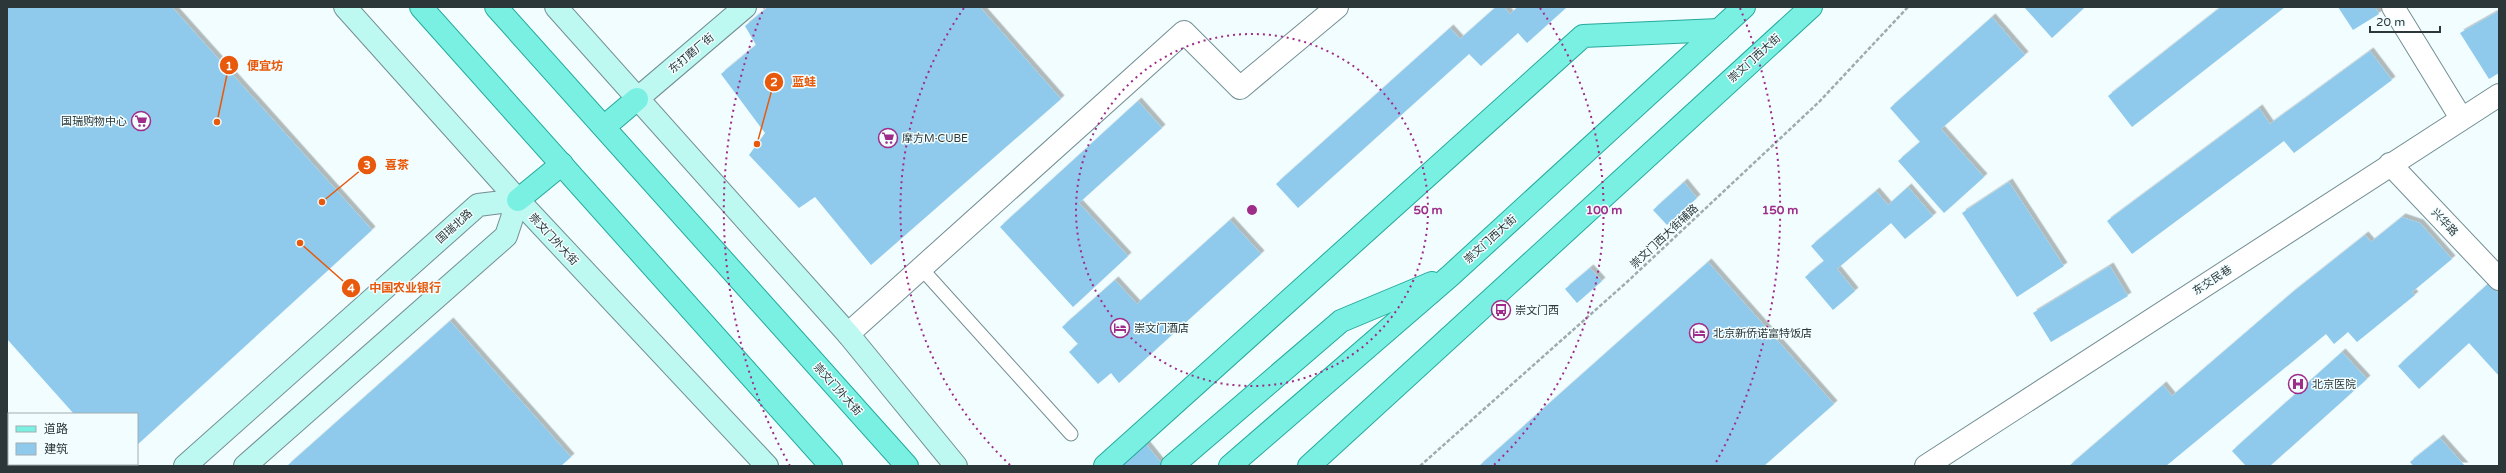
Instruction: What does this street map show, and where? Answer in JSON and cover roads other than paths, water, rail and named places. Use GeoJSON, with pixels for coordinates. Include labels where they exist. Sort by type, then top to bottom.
{"type":"FeatureCollection","features":[{"type":"Feature","properties":{"kind":"main road"},"geometry":{"type":"LineString","coordinates":[[420,7],[831,466]]}},
{"type":"Feature","properties":{"kind":"main road","name":"崇文门外大街"},"geometry":{"type":"LineString","coordinates":[[496,7],[907,466]]}},
{"type":"Feature","properties":{"kind":"main road","name":"崇文门西大街"},"geometry":{"type":"LineString","coordinates":[[1230,466],[1450,276],[1744,7]]}},
{"type":"Feature","properties":{"kind":"main road","name":"崇文门西大街"},"geometry":{"type":"LineString","coordinates":[[1309,466],[1811,7]]}},
{"type":"Feature","properties":{"kind":"main road"},"geometry":{"type":"LineString","coordinates":[[1105,466],[1583,36],[1719,30]]}},
{"type":"Feature","properties":{"kind":"main road"},"geometry":{"type":"LineString","coordinates":[[604,127],[637,99]]}},
{"type":"Feature","properties":{"kind":"main road"},"geometry":{"type":"LineString","coordinates":[[518,200],[562,164]]}},
{"type":"Feature","properties":{"kind":"main road"},"geometry":{"type":"LineString","coordinates":[[1172,466],[1341,321],[1450,276]]}},
{"type":"Feature","properties":{"kind":"street","name":"崇文门外大街"},"geometry":{"type":"LineString","coordinates":[[344,7],[518,200],[767,466]]}},
{"type":"Feature","properties":{"kind":"street"},"geometry":{"type":"LineString","coordinates":[[556,7],[848,334],[956,466]]}},
{"type":"Feature","properties":{"kind":"street","name":"东打磨厂街"},"geometry":{"type":"LineString","coordinates":[[637,99],[745,7]]}},
{"type":"Feature","properties":{"kind":"street"},"geometry":{"type":"LineString","coordinates":[[848,334],[1184,32],[1240,88],[1337,7]]}},
{"type":"Feature","properties":{"kind":"street"},"geometry":{"type":"LineString","coordinates":[[2393,7],[2461,118]]}},
{"type":"Feature","properties":{"kind":"street","name":"东交民巷"},"geometry":{"type":"LineString","coordinates":[[1926,466],[2461,118],[2499,95]]}},
{"type":"Feature","properties":{"kind":"street","name":"兴华路"},"geometry":{"type":"LineString","coordinates":[[2390,164],[2499,279]]}},
{"type":"Feature","properties":{"kind":"street","name":"国瑞北路"},"geometry":{"type":"LineString","coordinates":[[185,466],[478,205],[518,200]]}},
{"type":"Feature","properties":{"kind":"street"},"geometry":{"type":"LineString","coordinates":[[245,466],[506,236],[518,200]]}},
{"type":"Feature","properties":{"kind":"lane"},"geometry":{"type":"LineString","coordinates":[[921,268],[1071,434]]}},
{"type":"Feature","properties":{"kind":"place","name":"国瑞购物中心"},"geometry":{"type":"Point","coordinates":[141,121]}},
{"type":"Feature","properties":{"kind":"place","name":"便宜坊"},"geometry":{"type":"Point","coordinates":[217,122]}},
{"type":"Feature","properties":{"kind":"place","name":"摩方M·CUBE"},"geometry":{"type":"Point","coordinates":[888,138]}},
{"type":"Feature","properties":{"kind":"place","name":"蓝蛙"},"geometry":{"type":"Point","coordinates":[757,144]}},
{"type":"Feature","properties":{"kind":"place","name":"喜茶"},"geometry":{"type":"Point","coordinates":[322,202]}},
{"type":"Feature","properties":{"kind":"place","name":"中国农业银行"},"geometry":{"type":"Point","coordinates":[300,243]}},
{"type":"Feature","properties":{"kind":"place","name":"崇文门西"},"geometry":{"type":"Point","coordinates":[1501,310]}},
{"type":"Feature","properties":{"kind":"place","name":"崇文门酒店"},"geometry":{"type":"Point","coordinates":[1120,328]}},
{"type":"Feature","properties":{"kind":"place","name":"北京新侨诺富特饭店"},"geometry":{"type":"Point","coordinates":[1699,333]}},
{"type":"Feature","properties":{"kind":"place","name":"北京医院"},"geometry":{"type":"Point","coordinates":[2298,384]}}]}
